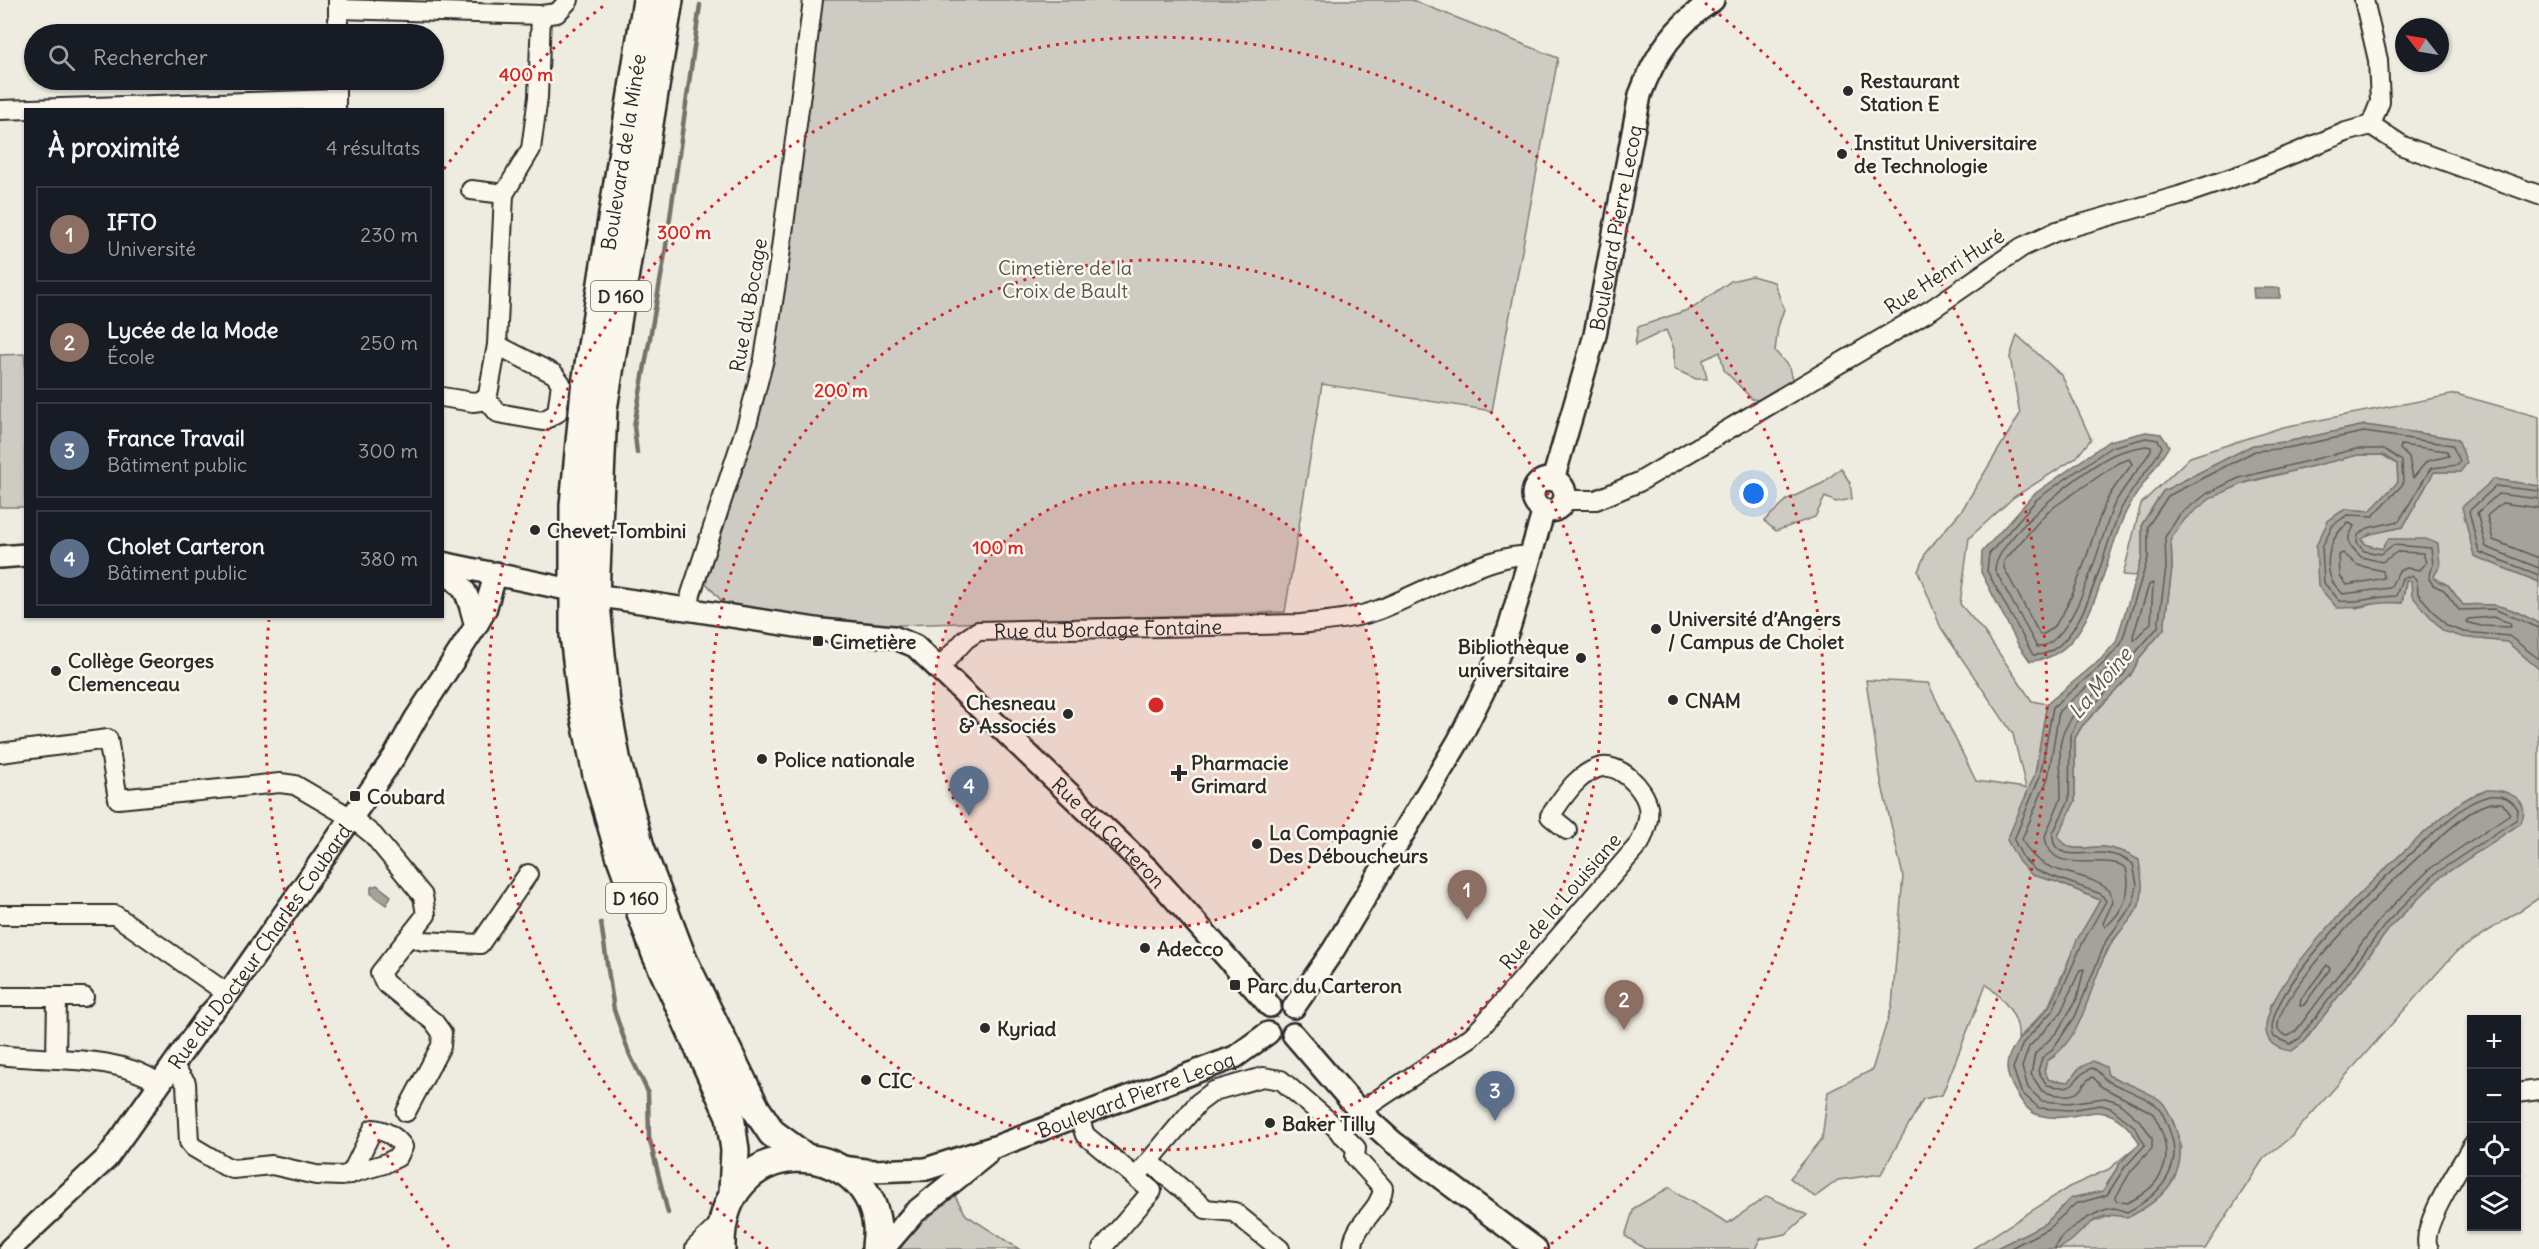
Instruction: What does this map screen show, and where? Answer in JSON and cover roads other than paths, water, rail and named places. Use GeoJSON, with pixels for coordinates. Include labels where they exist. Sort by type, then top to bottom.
{"type":"FeatureCollection","features":[{"type":"Feature","properties":{"kind":"main road","name":"Boulevard de la Minée"},"geometry":{"type":"LineString","coordinates":[[584,593],[575,486],[585,390],[647,0]]}},
{"type":"Feature","properties":{"kind":"main road","name":"Boulevard de la Minée"},"geometry":{"type":"LineString","coordinates":[[584,593],[603,409],[669,0]]}},
{"type":"Feature","properties":{"kind":"main road","name":"D 160"},"geometry":{"type":"LineString","coordinates":[[584,593],[617,763],[640,847],[683,960],[756,1109],[772,1133],[806,1158]]}},
{"type":"Feature","properties":{"kind":"main road","name":"D 160"},"geometry":{"type":"LineString","coordinates":[[584,593],[574,635],[582,702],[597,775],[621,858],[656,954],[730,1116],[735,1150],[733,1193]]}},
{"type":"Feature","properties":{"kind":"main road"},"geometry":{"type":"LineString","coordinates":[[698,1249],[721,1238],[733,1193],[747,1177],[765,1166],[785,1159],[806,1158],[834,1166],[855,1180],[870,1201],[877,1226],[876,1249]]}},
{"type":"Feature","properties":{"kind":"street"},"geometry":{"type":"LineString","coordinates":[[338,24],[339,4],[498,7],[541,15],[557,13],[568,0]]}},
{"type":"Feature","properties":{"kind":"street","name":"Rue du Bocage"},"geometry":{"type":"LineString","coordinates":[[689,609],[691,594],[747,424],[764,359],[779,264],[813,0]]}},
{"type":"Feature","properties":{"kind":"street","name":"Boulevard Pierre Lecoq"},"geometry":{"type":"LineString","coordinates":[[1553,480],[1595,335],[1640,96],[1662,47],[1677,29],[1713,0]]}},
{"type":"Feature","properties":{"kind":"street"},"geometry":{"type":"LineString","coordinates":[[2364,0],[2378,60],[2380,102],[2372,125],[2403,146],[2539,195]]}},
{"type":"Feature","properties":{"kind":"street"},"geometry":{"type":"LineString","coordinates":[[487,400],[497,345],[504,194],[522,169],[531,149],[538,97],[541,15]]}},
{"type":"Feature","properties":{"kind":"street"},"geometry":{"type":"LineString","coordinates":[[123,108],[336,104]]}},
{"type":"Feature","properties":{"kind":"street"},"geometry":{"type":"LineString","coordinates":[[0,110],[24,110]]}},
{"type":"Feature","properties":{"kind":"street","name":"Rue Henri Huré"},"geometry":{"type":"LineString","coordinates":[[1564,500],[1596,500],[1639,482],[1932,309],[2022,247],[2057,231],[2179,196],[2249,172],[2346,132],[2372,125]]}},
{"type":"Feature","properties":{"kind":"street"},"geometry":{"type":"LineString","coordinates":[[471,190],[504,194]]}},
{"type":"Feature","properties":{"kind":"street"},"geometry":{"type":"LineString","coordinates":[[487,400],[498,413],[543,421],[557,413],[561,383],[554,374],[497,345]]}},
{"type":"Feature","properties":{"kind":"street"},"geometry":{"type":"LineString","coordinates":[[444,397],[473,402],[487,400]]}},
{"type":"Feature","properties":{"kind":"street"},"geometry":{"type":"LineString","coordinates":[[1553,480],[1561,486],[1564,500],[1558,508],[1544,510],[1536,504],[1533,493],[1542,481],[1553,480]]}},
{"type":"Feature","properties":{"kind":"street"},"geometry":{"type":"LineString","coordinates":[[1294,1007],[1334,949],[1458,742],[1486,687],[1509,628],[1544,510]]}},
{"type":"Feature","properties":{"kind":"street","name":"Rue du Bordage Fontaine"},"geometry":{"type":"LineString","coordinates":[[939,668],[966,639],[978,632],[1301,624],[1332,620],[1377,610],[1496,559],[1518,554],[1530,556]]}},
{"type":"Feature","properties":{"kind":"street"},"geometry":{"type":"LineString","coordinates":[[0,557],[24,555]]}},
{"type":"Feature","properties":{"kind":"street"},"geometry":{"type":"LineString","coordinates":[[444,563],[584,593],[822,630],[893,637],[915,646],[939,668]]}},
{"type":"Feature","properties":{"kind":"street"},"geometry":{"type":"LineString","coordinates":[[444,573],[457,581],[465,590],[477,626]]}},
{"type":"Feature","properties":{"kind":"street","name":"Rue du Docteur Charles Coubard"},"geometry":{"type":"LineString","coordinates":[[13,1247],[107,1158],[208,1016],[228,994],[352,819],[477,626],[489,599],[496,573]]}},
{"type":"Feature","properties":{"kind":"street","name":"Rue du Carteron"},"geometry":{"type":"LineString","coordinates":[[939,668],[1149,870],[1270,1006]]}},
{"type":"Feature","properties":{"kind":"street"},"geometry":{"type":"LineString","coordinates":[[0,753],[108,739],[118,799],[280,783],[295,785],[352,819],[373,835],[423,896],[426,915],[380,973],[385,983],[434,1022],[442,1033],[441,1046],[406,1112]]}},
{"type":"Feature","properties":{"kind":"street","name":"Rue de la Louisiane"},"geometry":{"type":"LineString","coordinates":[[1360,1113],[1471,1037],[1484,1024],[1640,843],[1648,824],[1648,806],[1641,791],[1619,770],[1611,766],[1598,768],[1579,780],[1550,816],[1567,830]]}},
{"type":"Feature","properties":{"kind":"street"},"geometry":{"type":"LineString","coordinates":[[410,937],[423,941],[480,944],[528,874]]}},
{"type":"Feature","properties":{"kind":"street"},"geometry":{"type":"LineString","coordinates":[[0,915],[115,915],[228,994]]}},
{"type":"Feature","properties":{"kind":"street"},"geometry":{"type":"LineString","coordinates":[[0,997],[84,997]]}},
{"type":"Feature","properties":{"kind":"street"},"geometry":{"type":"LineString","coordinates":[[56,1059],[57,997]]}},
{"type":"Feature","properties":{"kind":"street"},"geometry":{"type":"LineString","coordinates":[[1285,1002],[1294,1007],[1300,1024],[1293,1034],[1278,1038],[1268,1033],[1264,1016],[1270,1006],[1285,1002]]}},
{"type":"Feature","properties":{"kind":"street","name":"Boulevard Pierre Lecoq"},"geometry":{"type":"LineString","coordinates":[[834,1166],[873,1171],[926,1168],[998,1146],[1078,1114],[1235,1058],[1268,1033]]}},
{"type":"Feature","properties":{"kind":"street"},"geometry":{"type":"LineString","coordinates":[[1293,1034],[1360,1113],[1426,1168],[1536,1249]]}},
{"type":"Feature","properties":{"kind":"street"},"geometry":{"type":"LineString","coordinates":[[0,1055],[107,1063],[143,1072],[159,1083]]}},
{"type":"Feature","properties":{"kind":"street"},"geometry":{"type":"LineString","coordinates":[[173,1066],[186,1083],[187,1136],[193,1147],[233,1169],[272,1165],[316,1175],[351,1174]]}},
{"type":"Feature","properties":{"kind":"street"},"geometry":{"type":"LineString","coordinates":[[1136,1177],[1198,1103],[1214,1091],[1263,1077],[1281,1080],[1356,1148]]}},
{"type":"Feature","properties":{"kind":"street"},"geometry":{"type":"LineString","coordinates":[[2521,1092],[2539,1090]]}},
{"type":"Feature","properties":{"kind":"street"},"geometry":{"type":"LineString","coordinates":[[1340,1133],[1360,1113]]}},
{"type":"Feature","properties":{"kind":"street"},"geometry":{"type":"LineString","coordinates":[[1078,1114],[1085,1135],[1152,1191],[1102,1249]]}},
{"type":"Feature","properties":{"kind":"street"},"geometry":{"type":"LineString","coordinates":[[1353,1249],[1356,1232],[1382,1200],[1383,1188],[1355,1157],[1356,1148],[1376,1127]]}},
{"type":"Feature","properties":{"kind":"street","name":"Boulevard Pierre Lecoq"},"geometry":{"type":"LineString","coordinates":[[883,1249],[914,1213],[998,1146]]}},
{"type":"Feature","properties":{"kind":"street"},"geometry":{"type":"LineString","coordinates":[[2429,1249],[2426,1244],[2427,1227],[2467,1155]]}},
{"type":"Feature","properties":{"kind":"street"},"geometry":{"type":"LineString","coordinates":[[1150,1162],[1206,1209],[1234,1212],[1280,1249]]}},
{"type":"Feature","properties":{"kind":"water"},"geometry":{"type":"Polygon","coordinates":[[[2253,288],[2280,288],[2280,298],[2254,298],[2253,288]]]}},
{"type":"Feature","properties":{"kind":"water","name":"La Moine"},"geometry":{"type":"Polygon","coordinates":[[[2365,425],[2458,439],[2467,463],[2460,472],[2434,472],[2403,527],[2370,534],[2361,540],[2367,545],[2382,549],[2388,539],[2426,539],[2438,544],[2440,566],[2434,576],[2436,581],[2448,585],[2463,605],[2502,607],[2539,624],[2539,669],[2507,642],[2462,637],[2443,631],[2412,596],[2411,581],[2406,581],[2402,603],[2345,608],[2337,608],[2318,586],[2316,546],[2328,521],[2346,509],[2370,511],[2398,482],[2397,464],[2383,455],[2358,455],[2247,482],[2211,498],[2185,519],[2171,538],[2172,568],[2164,629],[2141,656],[2130,676],[2082,726],[2075,738],[2075,801],[2058,836],[2072,848],[2107,848],[2121,851],[2139,860],[2142,894],[2137,910],[2112,942],[2104,957],[2086,1006],[2071,1037],[2061,1050],[2047,1061],[2044,1071],[2049,1080],[2069,1082],[2079,1068],[2093,1061],[2106,1067],[2108,1075],[2157,1098],[2166,1107],[2175,1127],[2180,1158],[2177,1171],[2163,1193],[2141,1210],[2127,1218],[2114,1215],[2095,1220],[2066,1245],[2057,1249],[1995,1249],[2046,1223],[2071,1198],[2103,1191],[2120,1163],[2140,1143],[2127,1126],[2115,1117],[2103,1113],[2092,1112],[2068,1117],[2038,1115],[2027,1108],[2017,1095],[2008,1073],[2008,1059],[2012,1050],[2048,1008],[2057,992],[2077,940],[2100,900],[2057,882],[2032,875],[2019,862],[2007,840],[2035,774],[2047,704],[2101,659],[2116,642],[2142,557],[2142,524],[2163,491],[2253,445],[2286,442],[2365,425]]]}},
{"type":"Feature","properties":{"kind":"water"},"geometry":{"type":"Polygon","coordinates":[[[2146,432],[2161,434],[2169,446],[2126,512],[2093,603],[2082,625],[2069,644],[2052,656],[2030,661],[2018,644],[1981,572],[1982,552],[2033,495],[2109,441],[2146,432]]]}},
{"type":"Feature","properties":{"kind":"water"},"geometry":{"type":"Polygon","coordinates":[[[2494,479],[2539,486],[2539,582],[2474,556],[2462,507],[2494,479]]]}},
{"type":"Feature","properties":{"kind":"water"},"geometry":{"type":"Polygon","coordinates":[[[2487,790],[2502,791],[2516,797],[2523,808],[2524,815],[2521,823],[2439,878],[2392,925],[2304,1042],[2292,1051],[2268,1038],[2270,1010],[2292,971],[2328,928],[2369,884],[2445,815],[2468,798],[2487,790]]]}},
{"type":"Feature","properties":{"kind":"water"},"geometry":{"type":"Polygon","coordinates":[[[377,885],[391,896],[386,905],[371,894],[371,887],[377,885]]]}},
{"type":"Feature","properties":{"kind":"waterway"},"geometry":{"type":"LineString","coordinates":[[637,453],[634,426],[664,260],[700,5]]}},
{"type":"Feature","properties":{"kind":"waterway"},"geometry":{"type":"LineString","coordinates":[[601,923],[614,1010],[629,1053],[648,1092],[649,1137],[668,1213]]}},
{"type":"Feature","properties":{"kind":"place","name":"Restaurant Station E"},"geometry":{"type":"Point","coordinates":[1848,91]}},
{"type":"Feature","properties":{"kind":"place","name":"Institut Universitaire de Technologie"},"geometry":{"type":"Point","coordinates":[1842,154]}},
{"type":"Feature","properties":{"kind":"place","name":"Chevet-Tombini"},"geometry":{"type":"Point","coordinates":[535,530]}},
{"type":"Feature","properties":{"kind":"place","name":"Université d’Angers / Campus de Cholet"},"geometry":{"type":"Point","coordinates":[1656,629]}},
{"type":"Feature","properties":{"kind":"place","name":"Cimetière"},"geometry":{"type":"Point","coordinates":[818,641]}},
{"type":"Feature","properties":{"kind":"place","name":"Bibliothèque universitaire"},"geometry":{"type":"Point","coordinates":[1581,658]}},
{"type":"Feature","properties":{"kind":"place","name":"Collège Georges Clemenceau"},"geometry":{"type":"Point","coordinates":[56,671]}},
{"type":"Feature","properties":{"kind":"place","name":"CNAM"},"geometry":{"type":"Point","coordinates":[1673,700]}},
{"type":"Feature","properties":{"kind":"place","name":"Chesneau & Associés"},"geometry":{"type":"Point","coordinates":[1068,714]}},
{"type":"Feature","properties":{"kind":"place","name":"Police nationale"},"geometry":{"type":"Point","coordinates":[762,759]}},
{"type":"Feature","properties":{"kind":"place","name":"Pharmacie Grimard"},"geometry":{"type":"Point","coordinates":[1179,773]}},
{"type":"Feature","properties":{"kind":"place","name":"Coubard"},"geometry":{"type":"Point","coordinates":[355,796]}},
{"type":"Feature","properties":{"kind":"place","name":"Cholet Carteron"},"geometry":{"type":"Point","coordinates":[969,816]}},
{"type":"Feature","properties":{"kind":"place","name":"La Compagnie Des Déboucheurs"},"geometry":{"type":"Point","coordinates":[1257,844]}},
{"type":"Feature","properties":{"kind":"place","name":"IFTO"},"geometry":{"type":"Point","coordinates":[1467,920]}},
{"type":"Feature","properties":{"kind":"place","name":"Adecco"},"geometry":{"type":"Point","coordinates":[1145,948]}},
{"type":"Feature","properties":{"kind":"place","name":"Parc du Carteron"},"geometry":{"type":"Point","coordinates":[1235,985]}},
{"type":"Feature","properties":{"kind":"place","name":"Kyriad"},"geometry":{"type":"Point","coordinates":[985,1028]}},
{"type":"Feature","properties":{"kind":"place","name":"Lycée de la Mode"},"geometry":{"type":"Point","coordinates":[1624,1030]}},
{"type":"Feature","properties":{"kind":"place","name":"CIC"},"geometry":{"type":"Point","coordinates":[866,1080]}},
{"type":"Feature","properties":{"kind":"place","name":"France Travail"},"geometry":{"type":"Point","coordinates":[1495,1121]}},
{"type":"Feature","properties":{"kind":"place","name":"Baker Tilly"},"geometry":{"type":"Point","coordinates":[1270,1123]}},
{"type":"Feature","properties":{"kind":"park label","name":"Cimetière de la Croix de Bault"},"geometry":{"type":"Point","coordinates":[1065,278]}}]}
